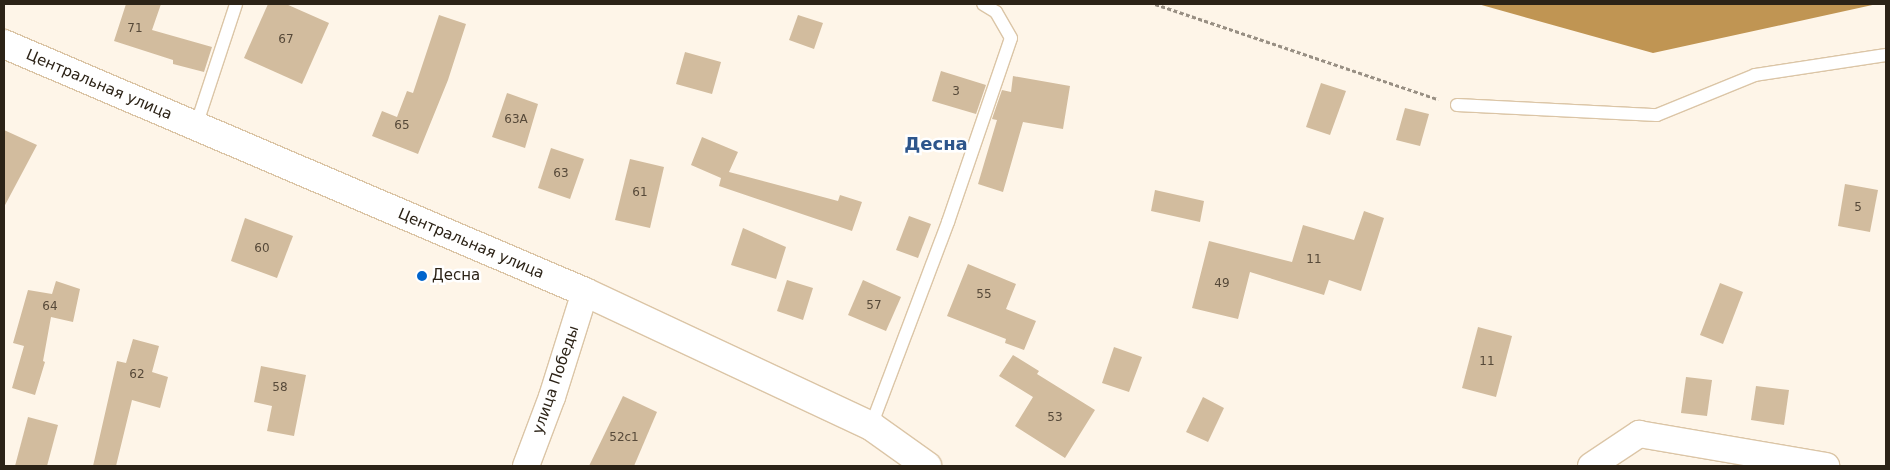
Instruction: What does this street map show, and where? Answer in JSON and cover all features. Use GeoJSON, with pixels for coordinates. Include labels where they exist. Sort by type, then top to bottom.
{"type":"FeatureCollection","features":[{"type":"Feature","properties":{"kind":"street","name":"Центральная улица"},"geometry":{"type":"LineString","coordinates":[[4,44],[585,292],[870,426],[927,466]]}},
{"type":"Feature","properties":{"kind":"street","name":"улица Победы"},"geometry":{"type":"LineString","coordinates":[[526,466],[552,397],[585,292]]}},
{"type":"Feature","properties":{"kind":"street"},"geometry":{"type":"LineString","coordinates":[[1591,466],[1639,434],[1826,466]]}},
{"type":"Feature","properties":{"kind":"lane"},"geometry":{"type":"LineString","coordinates":[[196,126],[236,4]]}},
{"type":"Feature","properties":{"kind":"lane"},"geometry":{"type":"LineString","coordinates":[[870,426],[948,222],[1010,38],[996,12],[984,4]]}},
{"type":"Feature","properties":{"kind":"lane"},"geometry":{"type":"LineString","coordinates":[[1457,105],[1657,115],[1755,75],[1886,55]]}},
{"type":"Feature","properties":{"kind":"path"},"geometry":{"type":"LineString","coordinates":[[1156,4],[1457,105]]}},
{"type":"Feature","properties":{"kind":"shaded area"},"geometry":{"type":"Polygon","coordinates":[[[1478,4],[1877,4],[1653,53],[1478,4]]]}},
{"type":"Feature","properties":{"kind":"building"},"geometry":{"type":"Polygon","coordinates":[[[126,4],[161,4],[152,30],[212,47],[204,72],[173,64],[173,60],[114,41],[126,4]]]}},
{"type":"Feature","properties":{"kind":"building"},"geometry":{"type":"Polygon","coordinates":[[[268,4],[286,4],[329,23],[302,84],[244,58],[268,4]]]}},
{"type":"Feature","properties":{"kind":"building"},"geometry":{"type":"Polygon","coordinates":[[[439,15],[466,24],[448,80],[418,154],[372,136],[382,111],[397,117],[407,91],[413,93],[439,15]]]}},
{"type":"Feature","properties":{"kind":"building"},"geometry":{"type":"Polygon","coordinates":[[[798,15],[823,23],[814,49],[789,40],[798,15]]]}},
{"type":"Feature","properties":{"kind":"building"},"geometry":{"type":"Polygon","coordinates":[[[685,52],[721,62],[712,94],[676,84],[685,52]]]}},
{"type":"Feature","properties":{"kind":"building"},"geometry":{"type":"Polygon","coordinates":[[[941,71],[986,85],[976,114],[932,101],[941,71]]]}},
{"type":"Feature","properties":{"kind":"building"},"geometry":{"type":"Polygon","coordinates":[[[1013,76],[1070,86],[1063,129],[1023,122],[1003,192],[978,184],[997,120],[992,119],[1002,90],[1011,92],[1013,76]]]}},
{"type":"Feature","properties":{"kind":"building"},"geometry":{"type":"Polygon","coordinates":[[[1321,83],[1346,91],[1330,135],[1306,127],[1321,83]]]}},
{"type":"Feature","properties":{"kind":"building"},"geometry":{"type":"Polygon","coordinates":[[[507,93],[538,104],[525,148],[492,137],[507,93]]]}},
{"type":"Feature","properties":{"kind":"building"},"geometry":{"type":"Polygon","coordinates":[[[1405,108],[1429,114],[1420,146],[1396,140],[1405,108]]]}},
{"type":"Feature","properties":{"kind":"building"},"geometry":{"type":"Polygon","coordinates":[[[4,130],[37,145],[4,207],[4,130]]]}},
{"type":"Feature","properties":{"kind":"building"},"geometry":{"type":"Polygon","coordinates":[[[702,137],[738,152],[729,172],[838,201],[840,195],[862,202],[852,231],[719,186],[721,178],[691,165],[702,137]]]}},
{"type":"Feature","properties":{"kind":"building"},"geometry":{"type":"Polygon","coordinates":[[[551,148],[584,159],[570,199],[538,188],[551,148]]]}},
{"type":"Feature","properties":{"kind":"building"},"geometry":{"type":"Polygon","coordinates":[[[630,159],[664,167],[650,228],[615,220],[630,159]]]}},
{"type":"Feature","properties":{"kind":"building"},"geometry":{"type":"Polygon","coordinates":[[[1845,184],[1878,190],[1870,232],[1838,226],[1845,184]]]}},
{"type":"Feature","properties":{"kind":"building"},"geometry":{"type":"Polygon","coordinates":[[[1155,190],[1204,201],[1200,222],[1151,211],[1155,190]]]}},
{"type":"Feature","properties":{"kind":"building"},"geometry":{"type":"Polygon","coordinates":[[[1364,211],[1384,218],[1361,291],[1329,280],[1324,295],[1250,272],[1238,319],[1192,308],[1209,241],[1292,262],[1303,225],[1354,240],[1364,211]]]}},
{"type":"Feature","properties":{"kind":"building"},"geometry":{"type":"Polygon","coordinates":[[[909,216],[931,224],[918,258],[896,250],[909,216]]]}},
{"type":"Feature","properties":{"kind":"building"},"geometry":{"type":"Polygon","coordinates":[[[245,218],[293,236],[277,278],[231,261],[245,218]]]}},
{"type":"Feature","properties":{"kind":"building"},"geometry":{"type":"Polygon","coordinates":[[[743,228],[786,247],[776,279],[731,265],[743,228]]]}},
{"type":"Feature","properties":{"kind":"building"},"geometry":{"type":"Polygon","coordinates":[[[968,264],[1016,284],[1006,309],[1036,321],[1024,350],[1005,343],[1006,339],[947,316],[968,264]]]}},
{"type":"Feature","properties":{"kind":"building"},"geometry":{"type":"Polygon","coordinates":[[[787,280],[813,288],[803,320],[777,311],[787,280]]]}},
{"type":"Feature","properties":{"kind":"building"},"geometry":{"type":"Polygon","coordinates":[[[863,280],[901,297],[886,331],[848,315],[863,280]]]}},
{"type":"Feature","properties":{"kind":"building"},"geometry":{"type":"Polygon","coordinates":[[[56,281],[80,289],[73,322],[51,317],[43,361],[45,362],[35,395],[12,388],[24,346],[13,343],[28,290],[52,294],[56,281]]]}},
{"type":"Feature","properties":{"kind":"building"},"geometry":{"type":"Polygon","coordinates":[[[1720,283],[1743,292],[1723,344],[1700,335],[1720,283]]]}},
{"type":"Feature","properties":{"kind":"building"},"geometry":{"type":"Polygon","coordinates":[[[1478,327],[1512,336],[1496,397],[1462,388],[1478,327]]]}},
{"type":"Feature","properties":{"kind":"building"},"geometry":{"type":"Polygon","coordinates":[[[133,339],[159,346],[152,372],[168,377],[160,408],[132,400],[116,466],[93,466],[117,361],[126,363],[133,339]]]}},
{"type":"Feature","properties":{"kind":"building"},"geometry":{"type":"Polygon","coordinates":[[[1114,347],[1142,357],[1129,392],[1102,383],[1114,347]]]}},
{"type":"Feature","properties":{"kind":"building"},"geometry":{"type":"Polygon","coordinates":[[[1013,355],[1039,371],[1037,374],[1095,410],[1065,458],[1015,426],[1033,397],[999,376],[1013,355]]]}},
{"type":"Feature","properties":{"kind":"building"},"geometry":{"type":"Polygon","coordinates":[[[261,366],[306,375],[294,436],[267,431],[272,406],[254,402],[261,366]]]}},
{"type":"Feature","properties":{"kind":"building"},"geometry":{"type":"Polygon","coordinates":[[[1686,377],[1712,380],[1707,416],[1681,413],[1686,377]]]}},
{"type":"Feature","properties":{"kind":"building"},"geometry":{"type":"Polygon","coordinates":[[[1756,386],[1789,390],[1784,425],[1751,420],[1756,386]]]}},
{"type":"Feature","properties":{"kind":"building"},"geometry":{"type":"Polygon","coordinates":[[[623,396],[657,412],[634,466],[589,466],[623,396]]]}},
{"type":"Feature","properties":{"kind":"building"},"geometry":{"type":"Polygon","coordinates":[[[1203,397],[1224,408],[1208,442],[1186,432],[1203,397]]]}},
{"type":"Feature","properties":{"kind":"building"},"geometry":{"type":"Polygon","coordinates":[[[28,417],[58,425],[47,466],[15,466],[28,417]]]}},
{"type":"Feature","properties":{"kind":"place","name":"Десна"},"geometry":{"type":"Point","coordinates":[422,276]}},
{"type":"Feature","properties":{"kind":"district","name":"Десна"},"geometry":{"type":"Point","coordinates":[936,144]}}]}
